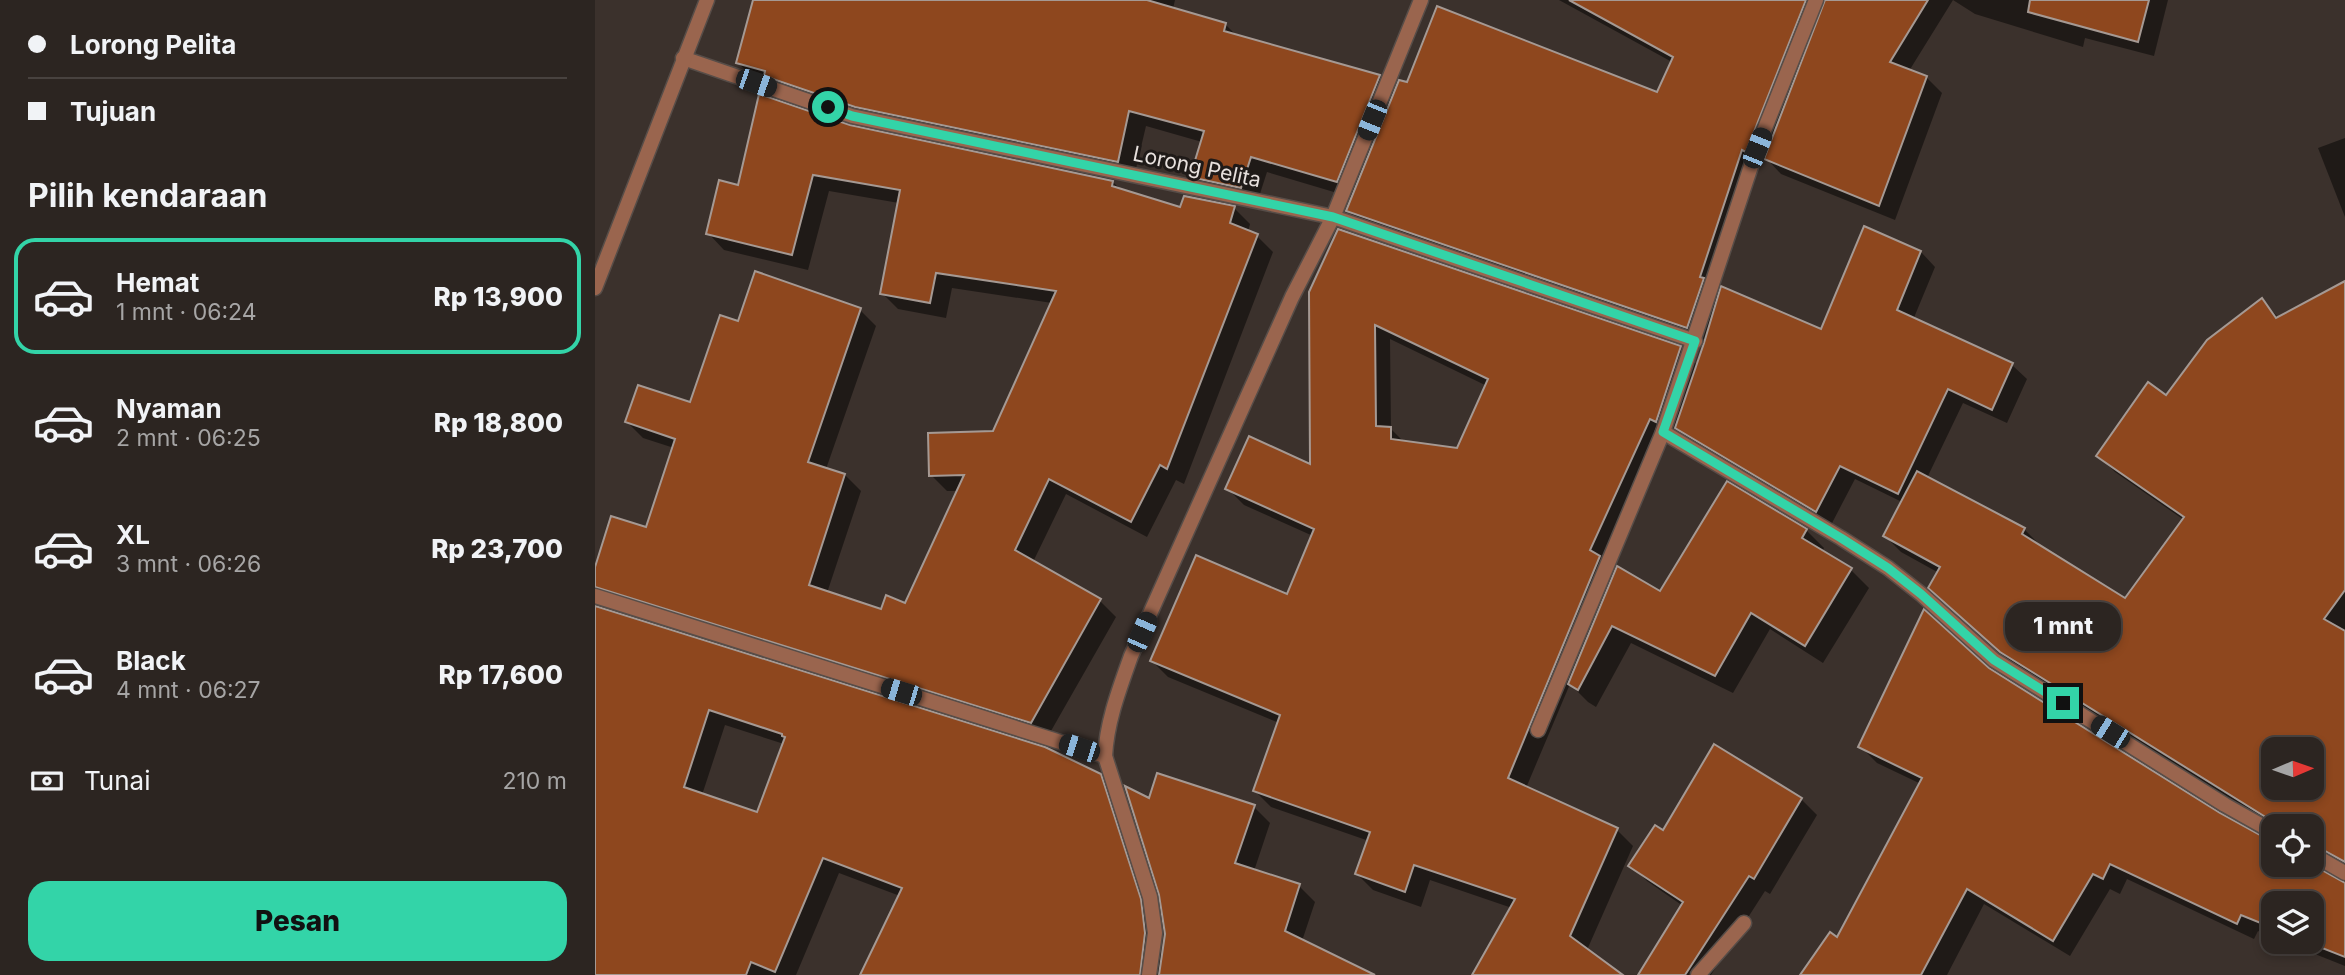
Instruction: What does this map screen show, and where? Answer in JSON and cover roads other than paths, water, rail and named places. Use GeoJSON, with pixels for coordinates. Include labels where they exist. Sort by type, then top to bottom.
{"type":"FeatureCollection","features":[{"type":"Feature","properties":{"kind":"street"},"geometry":{"type":"LineString","coordinates":[[595,288],[706,0]]}},
{"type":"Feature","properties":{"kind":"street"},"geometry":{"type":"LineString","coordinates":[[1149,975],[1155,933],[1150,897],[1105,756],[1106,734],[1112,709],[1131,656],[1292,297],[1333,217],[1421,0]]}},
{"type":"Feature","properties":{"kind":"street"},"geometry":{"type":"LineString","coordinates":[[1538,730],[1663,432],[1757,148],[1816,0]]}},
{"type":"Feature","properties":{"kind":"street","name":"Lorong Pelita"},"geometry":{"type":"LineString","coordinates":[[683,58],[852,116],[1333,217],[1695,341]]}},
{"type":"Feature","properties":{"kind":"street"},"geometry":{"type":"LineString","coordinates":[[1663,432],[1877,560],[1921,594],[1994,660],[2261,825]]}},
{"type":"Feature","properties":{"kind":"street"},"geometry":{"type":"LineString","coordinates":[[595,596],[1105,756]]}},
{"type":"Feature","properties":{"kind":"street"},"geometry":{"type":"LineString","coordinates":[[2324,861],[2345,873]]}},
{"type":"Feature","properties":{"kind":"street"},"geometry":{"type":"LineString","coordinates":[[1698,975],[1744,923]]}}]}
